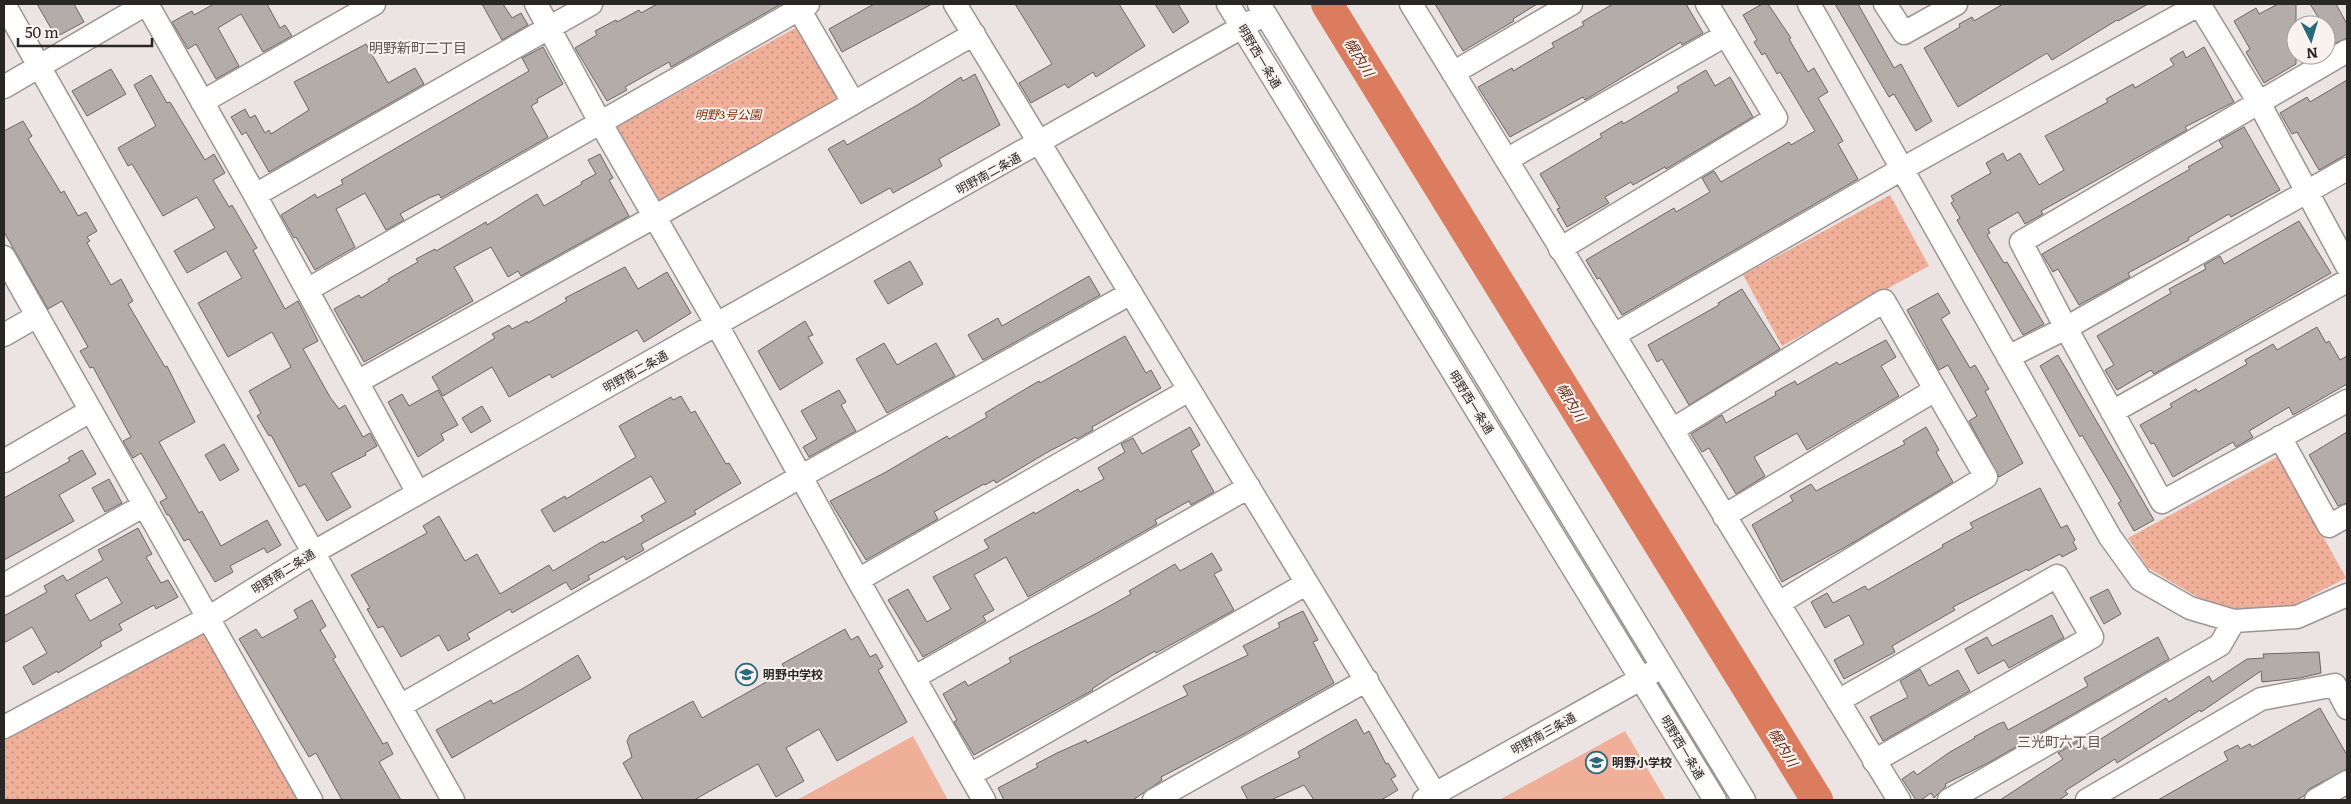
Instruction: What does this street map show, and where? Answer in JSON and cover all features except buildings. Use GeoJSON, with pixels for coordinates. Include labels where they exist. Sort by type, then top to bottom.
{"type":"FeatureCollection","features":[{"type":"Feature","properties":{"kind":"street"},"geometry":{"type":"LineString","coordinates":[[4,4],[38,68],[314,552],[452,800]]}},
{"type":"Feature","properties":{"kind":"street"},"geometry":{"type":"LineString","coordinates":[[4,87],[146,4],[255,195],[418,492]]}},
{"type":"Feature","properties":{"kind":"street"},"geometry":{"type":"LineString","coordinates":[[202,102],[374,4]]}},
{"type":"Feature","properties":{"kind":"street"},"geometry":{"type":"LineString","coordinates":[[536,4],[600,122],[717,325],[858,580],[984,800]]}},
{"type":"Feature","properties":{"kind":"street"},"geometry":{"type":"LineString","coordinates":[[255,195],[591,4]]}},
{"type":"Feature","properties":{"kind":"street"},"geometry":{"type":"LineString","coordinates":[[955,4],[1306,584],[1367,680],[1429,797]]}},
{"type":"Feature","properties":{"kind":"street","name":"明野西一条通"},"geometry":{"type":"LineString","coordinates":[[1228,4],[1715,800]]}},
{"type":"Feature","properties":{"kind":"street"},"geometry":{"type":"LineString","coordinates":[[1411,4],[1508,159],[1560,249],[1899,800]]}},
{"type":"Feature","properties":{"kind":"street"},"geometry":{"type":"LineString","coordinates":[[1453,73],[1571,4]]}},
{"type":"Feature","properties":{"kind":"street"},"geometry":{"type":"LineString","coordinates":[[1560,249],[1776,118],[1707,4]]}},
{"type":"Feature","properties":{"kind":"street"},"geometry":{"type":"LineString","coordinates":[[1809,4],[2110,537],[2142,580],[2190,608],[2234,621],[2297,616],[2347,594]]}},
{"type":"Feature","properties":{"kind":"street"},"geometry":{"type":"LineString","coordinates":[[1885,4],[1904,33],[1956,4]]}},
{"type":"Feature","properties":{"kind":"street"},"geometry":{"type":"LineString","coordinates":[[1614,335],[1902,169],[2200,4],[2258,101],[2347,266]]}},
{"type":"Feature","properties":{"kind":"street"},"geometry":{"type":"LineString","coordinates":[[307,290],[804,6],[853,102]]}},
{"type":"Feature","properties":{"kind":"street","name":"明野西一条通"},"geometry":{"type":"LineString","coordinates":[[1262,9],[1744,800]]}},
{"type":"Feature","properties":{"kind":"street","name":"明野南二条通"},"geometry":{"type":"LineString","coordinates":[[4,728],[208,618],[314,552],[418,492],[1040,143],[1242,27],[1262,9]]}},
{"type":"Feature","properties":{"kind":"street"},"geometry":{"type":"LineString","coordinates":[[358,381],[654,217],[974,34]]}},
{"type":"Feature","properties":{"kind":"street"},"geometry":{"type":"LineString","coordinates":[[1508,159],[1726,35]]}},
{"type":"Feature","properties":{"kind":"street"},"geometry":{"type":"LineString","coordinates":[[2347,50],[2020,242],[2162,502],[2347,401]]}},
{"type":"Feature","properties":{"kind":"street"},"geometry":{"type":"LineString","coordinates":[[2008,357],[2066,328],[2347,169]]}},
{"type":"Feature","properties":{"kind":"street"},"geometry":{"type":"LineString","coordinates":[[4,257],[143,506],[311,800]]}},
{"type":"Feature","properties":{"kind":"street"},"geometry":{"type":"LineString","coordinates":[[2112,412],[2347,281]]}},
{"type":"Feature","properties":{"kind":"street"},"geometry":{"type":"LineString","coordinates":[[400,706],[800,476],[1131,293]]}},
{"type":"Feature","properties":{"kind":"street"},"geometry":{"type":"LineString","coordinates":[[1672,430],[1884,301],[1986,476],[1779,603]]}},
{"type":"Feature","properties":{"kind":"street"},"geometry":{"type":"LineString","coordinates":[[4,335],[37,316]]}},
{"type":"Feature","properties":{"kind":"street"},"geometry":{"type":"LineString","coordinates":[[858,580],[1189,390]]}},
{"type":"Feature","properties":{"kind":"street"},"geometry":{"type":"LineString","coordinates":[[1724,516],[1935,390]]}},
{"type":"Feature","properties":{"kind":"street"},"geometry":{"type":"LineString","coordinates":[[4,461],[90,411]]}},
{"type":"Feature","properties":{"kind":"street"},"geometry":{"type":"LineString","coordinates":[[2280,437],[2329,526],[2347,516]]}},
{"type":"Feature","properties":{"kind":"street"},"geometry":{"type":"LineString","coordinates":[[915,677],[1249,487]]}},
{"type":"Feature","properties":{"kind":"street"},"geometry":{"type":"LineString","coordinates":[[4,585],[143,506]]}},
{"type":"Feature","properties":{"kind":"street"},"geometry":{"type":"LineString","coordinates":[[1838,701],[2057,576],[2092,637],[1874,761]]}},
{"type":"Feature","properties":{"kind":"street"},"geometry":{"type":"LineString","coordinates":[[970,775],[1306,584]]}},
{"type":"Feature","properties":{"kind":"street"},"geometry":{"type":"LineString","coordinates":[[1949,800],[2220,644],[2234,621]]}},
{"type":"Feature","properties":{"kind":"street","name":"明野南三条通"},"geometry":{"type":"LineString","coordinates":[[1429,797],[1663,666]]}},
{"type":"Feature","properties":{"kind":"street"},"geometry":{"type":"LineString","coordinates":[[1154,800],[1367,680]]}},
{"type":"Feature","properties":{"kind":"street"},"geometry":{"type":"LineString","coordinates":[[2087,800],[2261,699],[2335,685],[2347,708]]}},
{"type":"Feature","properties":{"kind":"street"},"geometry":{"type":"LineString","coordinates":[[2316,800],[2347,782]]}},
{"type":"Feature","properties":{"kind":"green space","name":"明野3号公園"},"geometry":{"type":"Polygon","coordinates":[[[797,27],[839,102],[660,201],[617,127],[797,27]]]}},
{"type":"Feature","properties":{"kind":"green space"},"geometry":{"type":"Polygon","coordinates":[[[1890,195],[1929,266],[1782,346],[1743,275],[1890,195]]]}},
{"type":"Feature","properties":{"kind":"green space"},"geometry":{"type":"Polygon","coordinates":[[[2279,456],[2346,578],[2292,606],[2240,610],[2199,598],[2148,568],[2128,538],[2279,456]]]}},
{"type":"Feature","properties":{"kind":"green space"},"geometry":{"type":"Polygon","coordinates":[[[203,626],[301,800],[4,800],[4,738],[203,626]]]}},
{"type":"Feature","properties":{"kind":"green space","name":"明野小学校"},"geometry":{"type":"Polygon","coordinates":[[[1625,731],[1666,800],[1499,800],[1625,731]]]}},
{"type":"Feature","properties":{"kind":"green space"},"geometry":{"type":"Polygon","coordinates":[[[913,736],[948,800],[797,800],[913,736]]]}},
{"type":"Feature","properties":{"kind":"waterway","name":"幌内川"},"geometry":{"type":"LineString","coordinates":[[1327,4],[1817,800]]}},
{"type":"Feature","properties":{"kind":"place","name":"明野中学校"},"geometry":{"type":"Point","coordinates":[747,674]}},
{"type":"Feature","properties":{"kind":"place","name":"明野小学校"},"geometry":{"type":"Point","coordinates":[1596,762]}},
{"type":"Feature","properties":{"kind":"district","name":"明野新町二丁目"},"geometry":{"type":"Point","coordinates":[418,47]}},
{"type":"Feature","properties":{"kind":"district","name":"三光町六丁目"},"geometry":{"type":"Point","coordinates":[2059,741]}}]}
